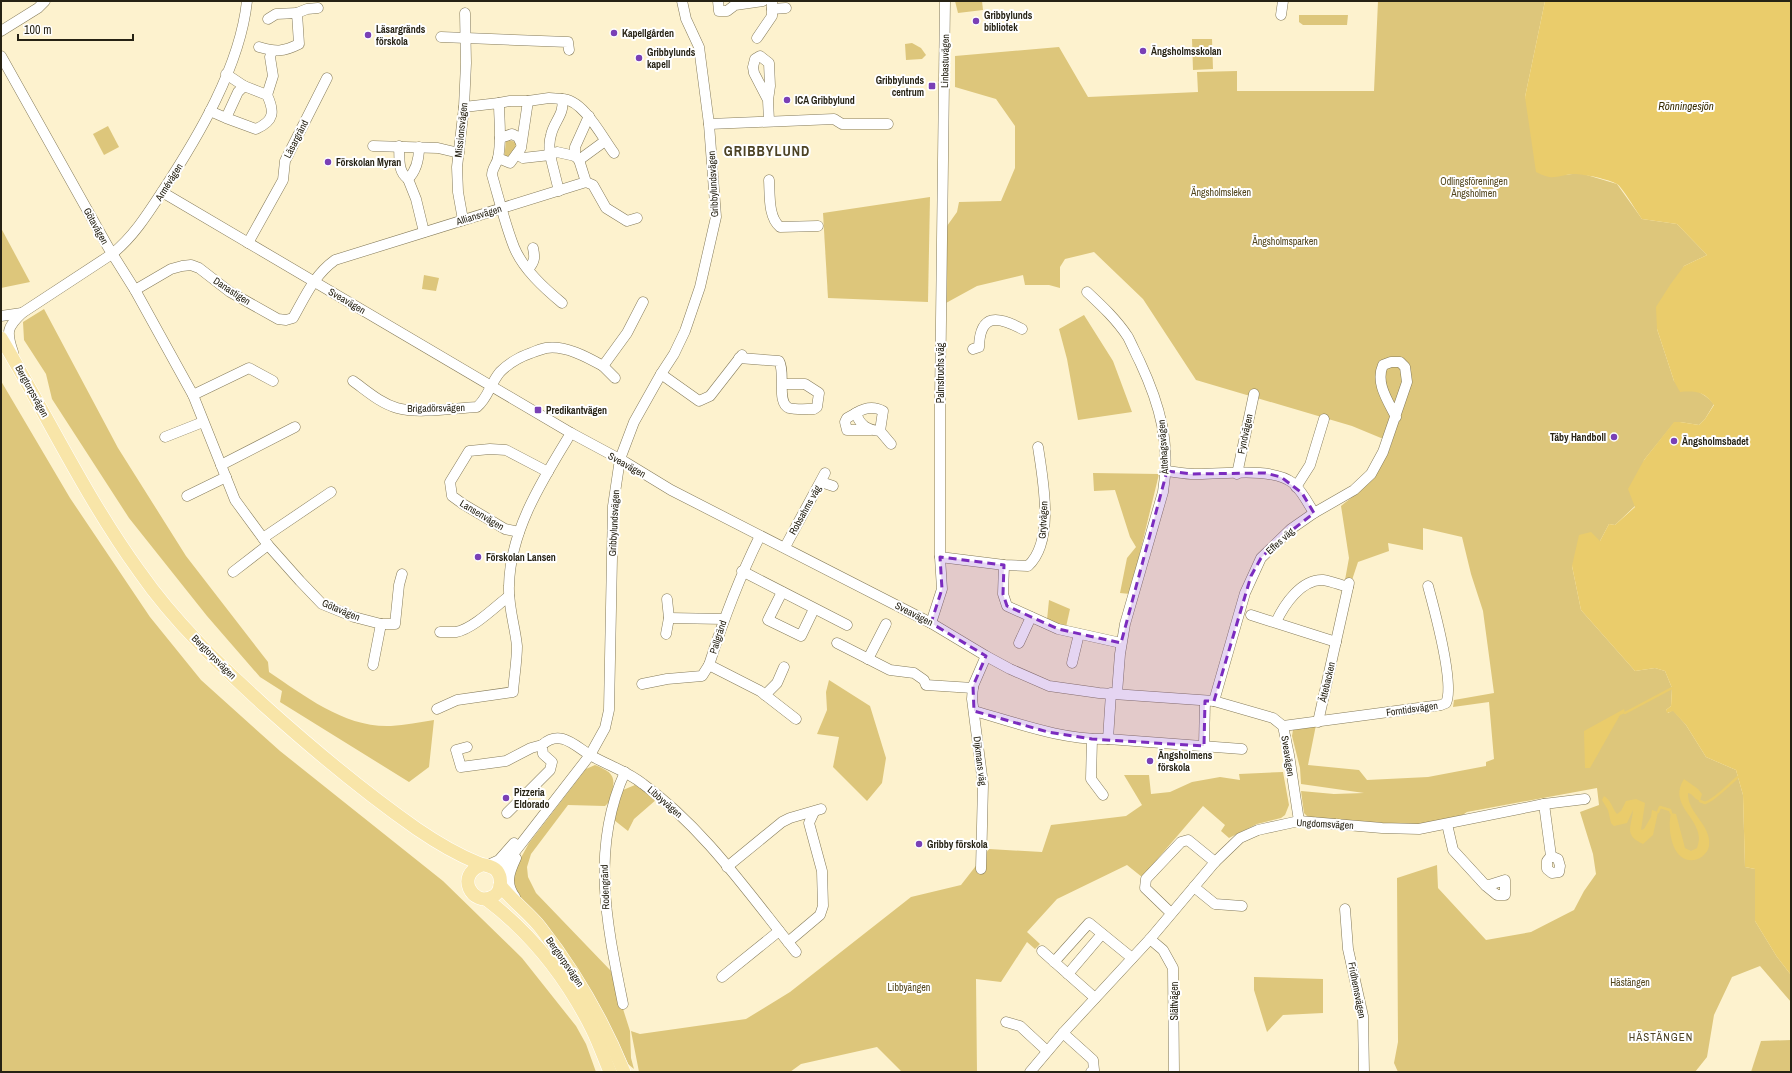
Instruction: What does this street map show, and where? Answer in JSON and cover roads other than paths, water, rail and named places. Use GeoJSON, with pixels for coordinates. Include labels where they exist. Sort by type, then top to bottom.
{"type":"FeatureCollection","features":[{"type":"Feature","properties":{"kind":"main road","name":"Bergtorpsvägen"},"geometry":{"type":"LineString","coordinates":[[1,338],[104,520],[139,572],[176,618],[212,657],[289,728],[340,772],[394,813],[433,840],[457,854],[496,870],[500,882],[539,926],[580,982],[612,1042],[624,1072]]}},
{"type":"Feature","properties":{"kind":"main road","name":"Bergtorpsvägen"},"geometry":{"type":"LineString","coordinates":[[1,349],[50,424]]}},
{"type":"Feature","properties":{"kind":"main road","name":"Bergtorpsvägen"},"geometry":{"type":"LineString","coordinates":[[433,840],[463,867],[468,876],[468,886],[472,892],[480,898],[486,899],[515,921],[544,953],[569,990],[592,1029],[610,1072]]}},
{"type":"Feature","properties":{"kind":"main road"},"geometry":{"type":"LineString","coordinates":[[468,876],[476,867],[485,865]]}},
{"type":"Feature","properties":{"kind":"main road"},"geometry":{"type":"LineString","coordinates":[[486,899],[493,897],[498,892],[500,882]]}},
{"type":"Feature","properties":{"kind":"street"},"geometry":{"type":"LineString","coordinates":[[1,31],[38,8],[45,1]]}},
{"type":"Feature","properties":{"kind":"street","name":"Armévägen"},"geometry":{"type":"LineString","coordinates":[[17,364],[8,330],[12,322],[22,312],[122,246],[146,218],[174,175],[210,111],[234,58],[247,1]]}},
{"type":"Feature","properties":{"kind":"street","name":"Gribbylundsvägen"},"geometry":{"type":"LineString","coordinates":[[500,882],[503,867],[590,755],[605,728],[608,710],[613,506],[620,459],[634,422],[674,354],[685,331],[700,287],[713,234],[716,217],[709,124],[698,47],[686,19],[682,1]]}},
{"type":"Feature","properties":{"kind":"street"},"geometry":{"type":"LineString","coordinates":[[718,1],[719,11],[727,11],[735,6],[763,1]]}},
{"type":"Feature","properties":{"kind":"street","name":"Linbastuvägen"},"geometry":{"type":"LineString","coordinates":[[944,121],[945,1]]}},
{"type":"Feature","properties":{"kind":"street"},"geometry":{"type":"LineString","coordinates":[[1281,15],[1283,1]]}},
{"type":"Feature","properties":{"kind":"street"},"geometry":{"type":"LineString","coordinates":[[757,38],[772,16],[772,5],[786,8]]}},
{"type":"Feature","properties":{"kind":"street"},"geometry":{"type":"LineString","coordinates":[[268,19],[276,14],[297,13],[306,9],[318,8]]}},
{"type":"Feature","properties":{"kind":"street"},"geometry":{"type":"LineString","coordinates":[[258,47],[272,51],[290,49],[299,44],[297,13]]}},
{"type":"Feature","properties":{"kind":"street","name":"Missionsvägen"},"geometry":{"type":"LineString","coordinates":[[463,220],[458,192],[457,167],[464,107],[465,13]]}},
{"type":"Feature","properties":{"kind":"street"},"geometry":{"type":"LineString","coordinates":[[440,37],[568,42],[568,50]]}},
{"type":"Feature","properties":{"kind":"street"},"geometry":{"type":"LineString","coordinates":[[267,95],[273,76],[270,57],[272,51]]}},
{"type":"Feature","properties":{"kind":"street","name":"Götavägen"},"geometry":{"type":"LineString","coordinates":[[1,56],[112,254],[136,290],[193,395],[235,500],[265,541],[322,604],[354,617],[381,624]]}},
{"type":"Feature","properties":{"kind":"street"},"geometry":{"type":"LineString","coordinates":[[210,111],[256,129],[265,125],[272,116],[273,107],[267,95],[244,86],[226,74]]}},
{"type":"Feature","properties":{"kind":"street","name":"Läsargränd"},"geometry":{"type":"LineString","coordinates":[[248,243],[283,180],[285,160],[327,78]]}},
{"type":"Feature","properties":{"kind":"street"},"geometry":{"type":"LineString","coordinates":[[226,118],[238,92],[244,86]]}},
{"type":"Feature","properties":{"kind":"street"},"geometry":{"type":"LineString","coordinates":[[464,107],[499,104],[510,101],[528,101],[549,98],[568,99],[589,116],[604,141],[614,153]]}},
{"type":"Feature","properties":{"kind":"street"},"geometry":{"type":"LineString","coordinates":[[560,191],[550,155],[549,144],[551,134],[563,108],[562,99]]}},
{"type":"Feature","properties":{"kind":"street"},"geometry":{"type":"LineString","coordinates":[[768,100],[769,121]]}},
{"type":"Feature","properties":{"kind":"street"},"geometry":{"type":"LineString","coordinates":[[498,158],[510,163],[517,154],[522,143],[528,101]]}},
{"type":"Feature","properties":{"kind":"street"},"geometry":{"type":"LineString","coordinates":[[499,104],[500,138],[498,158],[492,169],[492,175],[514,248],[528,269],[551,294],[562,303]]}},
{"type":"Feature","properties":{"kind":"street"},"geometry":{"type":"LineString","coordinates":[[589,116],[575,147],[577,158],[586,182],[593,185],[606,208],[627,221],[637,218]]}},
{"type":"Feature","properties":{"kind":"street"},"geometry":{"type":"LineString","coordinates":[[709,124],[834,119],[842,124],[888,124]]}},
{"type":"Feature","properties":{"kind":"street","name":"Palmstruchs väg"},"geometry":{"type":"LineString","coordinates":[[931,623],[942,589],[940,557],[942,201],[944,121]]}},
{"type":"Feature","properties":{"kind":"street"},"geometry":{"type":"LineString","coordinates":[[500,138],[512,134],[518,137],[522,143]]}},
{"type":"Feature","properties":{"kind":"street"},"geometry":{"type":"LineString","coordinates":[[517,154],[523,158],[550,155],[557,152],[577,158],[604,141]]}},
{"type":"Feature","properties":{"kind":"street"},"geometry":{"type":"LineString","coordinates":[[373,146],[438,148],[459,153]]}},
{"type":"Feature","properties":{"kind":"street"},"geometry":{"type":"LineString","coordinates":[[400,146],[400,168],[403,175],[408,179],[416,199],[424,232]]}},
{"type":"Feature","properties":{"kind":"street"},"geometry":{"type":"LineString","coordinates":[[408,179],[416,168],[419,156],[418,147]]}},
{"type":"Feature","properties":{"kind":"street"},"geometry":{"type":"LineString","coordinates":[[769,180],[772,218],[780,227],[818,226]]}},
{"type":"Feature","properties":{"kind":"street","name":"Alliansvägen"},"geometry":{"type":"LineString","coordinates":[[314,281],[326,266],[335,260],[586,182]]}},
{"type":"Feature","properties":{"kind":"street","name":"Sveavägen"},"geometry":{"type":"LineString","coordinates":[[162,192],[571,433],[620,459],[671,490],[931,623],[1010,669],[1049,686],[1099,693],[1210,701],[1273,718],[1283,726],[1299,821]]}},
{"type":"Feature","properties":{"kind":"street"},"geometry":{"type":"LineString","coordinates":[[528,269],[535,258],[533,248]]}},
{"type":"Feature","properties":{"kind":"street","name":"Danastigen"},"geometry":{"type":"LineString","coordinates":[[136,290],[171,269],[191,265],[199,268],[230,292],[278,319],[286,320],[293,318],[314,281]]}},
{"type":"Feature","properties":{"kind":"street","name":"Ättehagsvägen"},"geometry":{"type":"LineString","coordinates":[[1087,292],[1111,316],[1128,337],[1152,388],[1160,414],[1167,471],[1163,492],[1136,583],[1122,643],[1114,693]]}},
{"type":"Feature","properties":{"kind":"street"},"geometry":{"type":"LineString","coordinates":[[603,366],[626,333],[642,302]]}},
{"type":"Feature","properties":{"kind":"street","name":"Armévägen"},"geometry":{"type":"LineString","coordinates":[[1,316],[22,312]]}},
{"type":"Feature","properties":{"kind":"street"},"geometry":{"type":"LineString","coordinates":[[973,349],[979,347],[979,334],[986,324],[995,320],[1006,320],[1022,329]]}},
{"type":"Feature","properties":{"kind":"street"},"geometry":{"type":"LineString","coordinates":[[491,385],[500,372],[511,363],[522,356],[546,348],[569,350],[585,356],[603,366],[615,378]]}},
{"type":"Feature","properties":{"kind":"street"},"geometry":{"type":"LineString","coordinates":[[661,374],[699,401],[710,396],[741,357],[779,361],[782,367],[783,384]]}},
{"type":"Feature","properties":{"kind":"street","name":"Effes väg"},"geometry":{"type":"LineString","coordinates":[[1210,701],[1251,576],[1261,558],[1277,542],[1314,513],[1354,490],[1371,474],[1383,452],[1396,417],[1407,382],[1405,367],[1400,362],[1391,362],[1383,365],[1380,373],[1381,386],[1396,417]]}},
{"type":"Feature","properties":{"kind":"street"},"geometry":{"type":"LineString","coordinates":[[193,395],[249,368],[273,381]]}},
{"type":"Feature","properties":{"kind":"street","name":"Brigadörsvägen"},"geometry":{"type":"LineString","coordinates":[[353,381],[377,399],[397,408],[414,410],[477,407],[484,401],[491,385]]}},
{"type":"Feature","properties":{"kind":"street","name":"Fyndvägen"},"geometry":{"type":"LineString","coordinates":[[1237,474],[1254,394]]}},
{"type":"Feature","properties":{"kind":"street"},"geometry":{"type":"LineString","coordinates":[[878,408],[882,411],[876,430],[847,430],[845,422],[847,418],[864,409],[878,408]]}},
{"type":"Feature","properties":{"kind":"street"},"geometry":{"type":"LineString","coordinates":[[856,413],[858,420],[866,428],[876,430],[891,444]]}},
{"type":"Feature","properties":{"kind":"street"},"geometry":{"type":"LineString","coordinates":[[1296,487],[1310,465],[1324,419]]}},
{"type":"Feature","properties":{"kind":"street"},"geometry":{"type":"LineString","coordinates":[[165,437],[203,422]]}},
{"type":"Feature","properties":{"kind":"street"},"geometry":{"type":"LineString","coordinates":[[221,465],[295,427]]}},
{"type":"Feature","properties":{"kind":"street"},"geometry":{"type":"LineString","coordinates":[[437,709],[457,700],[513,692],[517,647],[508,596],[510,565],[519,532],[548,472],[571,433]]}},
{"type":"Feature","properties":{"kind":"street","name":"Grytvägen"},"geometry":{"type":"LineString","coordinates":[[940,557],[1004,565],[1028,566],[1034,560],[1042,545],[1045,512],[1043,482],[1038,447]]}},
{"type":"Feature","properties":{"kind":"street","name":"Lansenvägen"},"geometry":{"type":"LineString","coordinates":[[519,532],[505,529],[463,504],[452,496],[450,482],[469,451],[490,449],[506,450],[548,472]]}},
{"type":"Feature","properties":{"kind":"street"},"geometry":{"type":"LineString","coordinates":[[1167,471],[1191,474],[1265,474],[1282,477],[1302,493],[1314,513]]}},
{"type":"Feature","properties":{"kind":"street"},"geometry":{"type":"LineString","coordinates":[[187,496],[226,477]]}},
{"type":"Feature","properties":{"kind":"street","name":"Robsahms väg"},"geometry":{"type":"LineString","coordinates":[[785,547],[823,477],[833,486]]}},
{"type":"Feature","properties":{"kind":"street"},"geometry":{"type":"LineString","coordinates":[[233,572],[265,541],[331,492]]}},
{"type":"Feature","properties":{"kind":"street","name":"Pallgränd"},"geometry":{"type":"LineString","coordinates":[[760,536],[742,571],[709,665],[765,695],[796,719]]}},
{"type":"Feature","properties":{"kind":"street"},"geometry":{"type":"LineString","coordinates":[[1004,565],[1003,594],[1007,606],[1058,629],[1122,643]]}},
{"type":"Feature","properties":{"kind":"street"},"geometry":{"type":"LineString","coordinates":[[742,571],[847,625]]}},
{"type":"Feature","properties":{"kind":"street"},"geometry":{"type":"LineString","coordinates":[[373,665],[381,624],[395,624],[399,585],[402,574]]}},
{"type":"Feature","properties":{"kind":"street","name":"Ättebacken"},"geometry":{"type":"LineString","coordinates":[[1276,622],[1282,610],[1298,590],[1312,581],[1323,580],[1348,585],[1318,722]]}},
{"type":"Feature","properties":{"kind":"street","name":"Forntidsvägen"},"geometry":{"type":"LineString","coordinates":[[1283,726],[1441,705],[1446,703],[1449,690],[1438,623],[1428,586]]}},
{"type":"Feature","properties":{"kind":"street"},"geometry":{"type":"LineString","coordinates":[[782,592],[768,620],[801,636],[814,609]]}},
{"type":"Feature","properties":{"kind":"street"},"geometry":{"type":"LineString","coordinates":[[440,632],[456,632],[463,630],[479,620],[508,596]]}},
{"type":"Feature","properties":{"kind":"street"},"geometry":{"type":"LineString","coordinates":[[666,634],[669,618],[667,599]]}},
{"type":"Feature","properties":{"kind":"street"},"geometry":{"type":"LineString","coordinates":[[1251,614],[1336,642]]}},
{"type":"Feature","properties":{"kind":"street"},"geometry":{"type":"LineString","coordinates":[[1019,643],[1032,617]]}},
{"type":"Feature","properties":{"kind":"street"},"geometry":{"type":"LineString","coordinates":[[669,618],[724,619]]}},
{"type":"Feature","properties":{"kind":"street"},"geometry":{"type":"LineString","coordinates":[[868,659],[886,624]]}},
{"type":"Feature","properties":{"kind":"street"},"geometry":{"type":"LineString","coordinates":[[1072,662],[1079,634]]}},
{"type":"Feature","properties":{"kind":"street"},"geometry":{"type":"LineString","coordinates":[[837,643],[890,670],[914,673],[924,680],[926,686],[973,688]]}},
{"type":"Feature","properties":{"kind":"street","name":"Dijkmans väg"},"geometry":{"type":"LineString","coordinates":[[981,869],[984,810],[983,784],[974,711],[973,688],[977,674],[986,656]]}},
{"type":"Feature","properties":{"kind":"street"},"geometry":{"type":"LineString","coordinates":[[642,684],[667,679],[702,676],[709,665]]}},
{"type":"Feature","properties":{"kind":"street"},"geometry":{"type":"LineString","coordinates":[[765,695],[777,683],[784,667]]}},
{"type":"Feature","properties":{"kind":"street"},"geometry":{"type":"LineString","coordinates":[[1108,739],[1114,693]]}},
{"type":"Feature","properties":{"kind":"street"},"geometry":{"type":"LineString","coordinates":[[1204,746],[1210,701]]}},
{"type":"Feature","properties":{"kind":"street"},"geometry":{"type":"LineString","coordinates":[[974,711],[1048,732],[1092,739],[1204,746],[1242,750]]}},
{"type":"Feature","properties":{"kind":"street","name":"Libbyvägen"},"geometry":{"type":"LineString","coordinates":[[467,747],[456,750],[461,767],[506,761],[531,748],[542,745],[548,739],[564,738],[576,744],[590,755],[625,772],[668,803],[706,840],[796,952]]}},
{"type":"Feature","properties":{"kind":"street"},"geometry":{"type":"LineString","coordinates":[[1092,739],[1091,780],[1103,795]]}},
{"type":"Feature","properties":{"kind":"street"},"geometry":{"type":"LineString","coordinates":[[506,813],[550,770],[552,762],[543,754],[542,745]]}},
{"type":"Feature","properties":{"kind":"street","name":"Rodengränd"},"geometry":{"type":"LineString","coordinates":[[623,1004],[607,922],[604,891],[604,865],[608,822],[616,792],[625,772]]}},
{"type":"Feature","properties":{"kind":"street","name":"Ungdomsvägen"},"geometry":{"type":"LineString","coordinates":[[1030,1072],[1063,1033],[1150,939],[1215,862],[1240,838],[1258,830],[1299,821],[1382,828],[1419,829],[1544,804],[1585,799]]}},
{"type":"Feature","properties":{"kind":"street"},"geometry":{"type":"LineString","coordinates":[[1544,804],[1551,856]]}},
{"type":"Feature","properties":{"kind":"street"},"geometry":{"type":"LineString","coordinates":[[727,867],[782,822],[790,818],[817,811],[809,823],[819,855],[822,871],[823,906],[820,915],[788,942]]}},
{"type":"Feature","properties":{"kind":"street"},"geometry":{"type":"LineString","coordinates":[[1447,824],[1453,850],[1486,886]]}},
{"type":"Feature","properties":{"kind":"street"},"geometry":{"type":"LineString","coordinates":[[535,825],[531,837],[521,850],[508,877],[509,886],[514,894],[539,926]]}},
{"type":"Feature","properties":{"kind":"street","name":"Gribbylundsvägen"},"geometry":{"type":"LineString","coordinates":[[485,865],[499,860],[535,825]]}},
{"type":"Feature","properties":{"kind":"street"},"geometry":{"type":"LineString","coordinates":[[1171,913],[1145,888],[1146,879],[1182,842],[1188,840],[1215,862]]}},
{"type":"Feature","properties":{"kind":"street"},"geometry":{"type":"LineString","coordinates":[[1194,887],[1215,904],[1242,906]]}},
{"type":"Feature","properties":{"kind":"street","name":"Fridhemsvägen"},"geometry":{"type":"LineString","coordinates":[[1345,909],[1348,949],[1363,1016],[1364,1072]]}},
{"type":"Feature","properties":{"kind":"street"},"geometry":{"type":"LineString","coordinates":[[1054,962],[1089,924],[1132,958]]}},
{"type":"Feature","properties":{"kind":"street"},"geometry":{"type":"LineString","coordinates":[[722,977],[779,931]]}},
{"type":"Feature","properties":{"kind":"street"},"geometry":{"type":"LineString","coordinates":[[1068,974],[1102,934]]}},
{"type":"Feature","properties":{"kind":"street","name":"Slättvägen"},"geometry":{"type":"LineString","coordinates":[[1150,939],[1163,950],[1173,968],[1174,1072]]}},
{"type":"Feature","properties":{"kind":"street"},"geometry":{"type":"LineString","coordinates":[[1042,951],[1096,998]]}},
{"type":"Feature","properties":{"kind":"street"},"geometry":{"type":"LineString","coordinates":[[1006,1022],[1020,1026],[1047,1051]]}},
{"type":"Feature","properties":{"kind":"street"},"geometry":{"type":"LineString","coordinates":[[1063,1033],[1093,1060],[1094,1070],[1091,1072]]}},
{"type":"Feature","properties":{"kind":"water","name":"Rönningesjön"},"geometry":{"type":"Polygon","coordinates":[[[1545,1],[1791,1],[1791,975],[1777,957],[1755,921],[1755,869],[1745,867],[1743,795],[1736,770],[1706,757],[1686,725],[1673,711],[1667,713],[1666,710],[1671,706],[1672,688],[1665,671],[1655,668],[1635,671],[1581,610],[1572,566],[1579,535],[1591,532],[1600,541],[1609,524],[1615,525],[1635,507],[1628,489],[1644,460],[1674,422],[1699,425],[1714,405],[1703,394],[1680,392],[1674,381],[1657,329],[1656,307],[1670,285],[1684,266],[1707,255],[1677,224],[1642,219],[1622,190],[1613,182],[1581,174],[1551,177],[1536,172],[1525,97],[1545,1]]]}},
{"type":"Feature","properties":{"kind":"water"},"geometry":{"type":"Polygon","coordinates":[[[1624,709],[1625,713],[1620,715],[1590,768],[1585,768],[1584,731],[1624,709]]]}},
{"type":"Feature","properties":{"kind":"water"},"geometry":{"type":"Polygon","coordinates":[[[1684,779],[1698,789],[1702,794],[1700,801],[1688,793],[1691,807],[1707,832],[1709,839],[1709,846],[1706,853],[1695,860],[1687,860],[1679,854],[1675,849],[1670,830],[1671,813],[1676,814],[1685,848],[1691,851],[1697,848],[1699,838],[1697,830],[1681,803],[1679,796],[1680,788],[1684,779]]]}},
{"type":"Feature","properties":{"kind":"water"},"geometry":{"type":"Polygon","coordinates":[[[1604,796],[1617,814],[1621,811],[1626,801],[1636,799],[1645,803],[1641,830],[1644,829],[1651,817],[1652,810],[1658,812],[1653,835],[1643,844],[1633,837],[1630,830],[1633,810],[1627,823],[1614,826],[1611,823],[1608,810],[1602,800],[1604,796]]]}},
{"type":"Feature","properties":{"kind":"waterway"},"geometry":{"type":"LineString","coordinates":[[1625,713],[1672,688]]}},
{"type":"Feature","properties":{"kind":"waterway"},"geometry":{"type":"LineString","coordinates":[[1700,801],[1705,803],[1709,801],[1738,777]]}},
{"type":"Feature","properties":{"kind":"waterway"},"geometry":{"type":"LineString","coordinates":[[1658,812],[1660,807],[1670,810],[1671,813]]}},
{"type":"Feature","properties":{"kind":"place","name":"Gribbylunds bibliotek"},"geometry":{"type":"Point","coordinates":[976,21]}},
{"type":"Feature","properties":{"kind":"place","name":"Kapellgården"},"geometry":{"type":"Point","coordinates":[614,33]}},
{"type":"Feature","properties":{"kind":"place","name":"Läsargränds förskola"},"geometry":{"type":"Point","coordinates":[368,35]}},
{"type":"Feature","properties":{"kind":"place","name":"Ängsholmsskolan"},"geometry":{"type":"Point","coordinates":[1143,51]}},
{"type":"Feature","properties":{"kind":"place","name":"Gribbylunds kapell"},"geometry":{"type":"Point","coordinates":[639,58]}},
{"type":"Feature","properties":{"kind":"place","name":"Gribbylunds centrum"},"geometry":{"type":"Point","coordinates":[932,86]}},
{"type":"Feature","properties":{"kind":"place","name":"ICA Gribbylund"},"geometry":{"type":"Point","coordinates":[787,100]}},
{"type":"Feature","properties":{"kind":"place","name":"Förskolan Myran"},"geometry":{"type":"Point","coordinates":[328,162]}},
{"type":"Feature","properties":{"kind":"place","name":"Predikantvägen"},"geometry":{"type":"Point","coordinates":[538,410]}},
{"type":"Feature","properties":{"kind":"place","name":"Täby Handboll"},"geometry":{"type":"Point","coordinates":[1614,437]}},
{"type":"Feature","properties":{"kind":"place","name":"Ängsholmsbadet"},"geometry":{"type":"Point","coordinates":[1674,441]}},
{"type":"Feature","properties":{"kind":"place","name":"Förskolan Lansen"},"geometry":{"type":"Point","coordinates":[478,557]}},
{"type":"Feature","properties":{"kind":"place","name":"Ängsholmens förskola"},"geometry":{"type":"Point","coordinates":[1150,761]}},
{"type":"Feature","properties":{"kind":"place","name":"Pizzeria Eldorado"},"geometry":{"type":"Point","coordinates":[506,798]}},
{"type":"Feature","properties":{"kind":"place","name":"Gribby förskola"},"geometry":{"type":"Point","coordinates":[919,844]}},
{"type":"Feature","properties":{"kind":"district","name":"GRIBBYLUND"},"geometry":{"type":"Point","coordinates":[767,151]}},
{"type":"Feature","properties":{"kind":"district","name":"HÄSTÄNGEN"},"geometry":{"type":"Point","coordinates":[1661,1037]}},
{"type":"Feature","properties":{"kind":"park label","name":"Odlingsföreningen Ängsholmen"},"geometry":{"type":"Point","coordinates":[1474,186]}},
{"type":"Feature","properties":{"kind":"park label","name":"Ängsholmsleken"},"geometry":{"type":"Point","coordinates":[1221,192]}},
{"type":"Feature","properties":{"kind":"park label","name":"Ängsholmsparken"},"geometry":{"type":"Point","coordinates":[1285,241]}},
{"type":"Feature","properties":{"kind":"park label","name":"Hästängen"},"geometry":{"type":"Point","coordinates":[1630,982]}},
{"type":"Feature","properties":{"kind":"park label","name":"Libbyängen"},"geometry":{"type":"Point","coordinates":[909,987]}}]}
